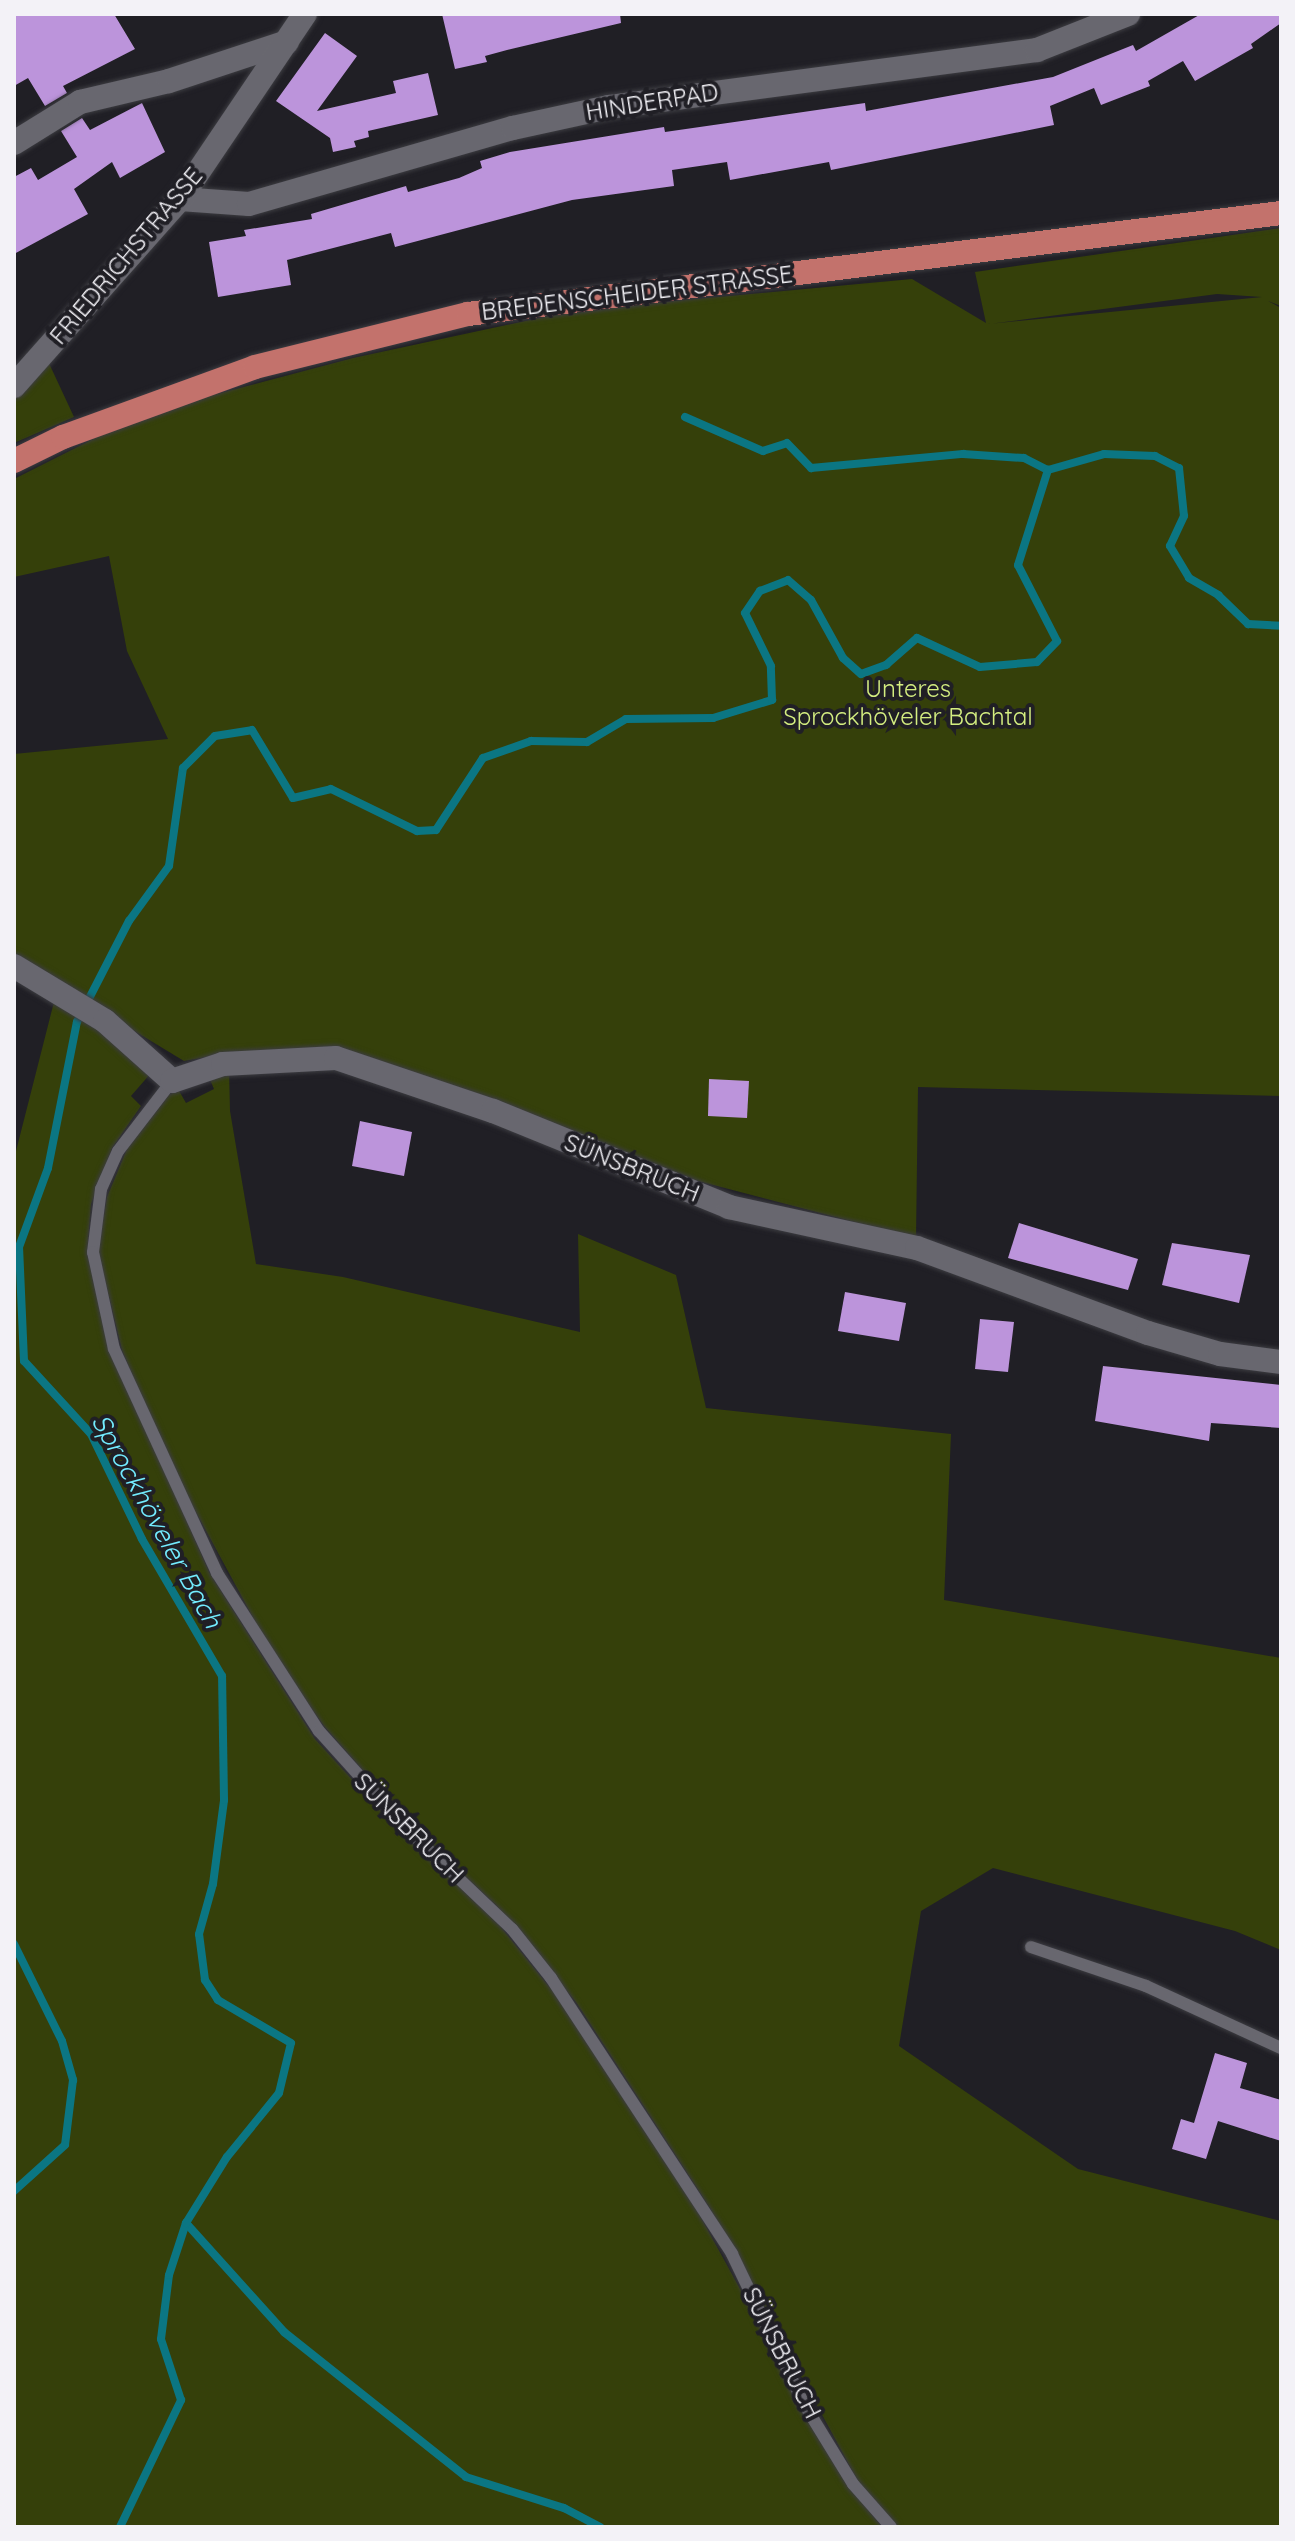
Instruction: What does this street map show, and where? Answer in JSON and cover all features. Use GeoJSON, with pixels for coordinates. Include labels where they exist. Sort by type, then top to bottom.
{"type":"FeatureCollection","features":[{"type":"Feature","properties":{"kind":"main road","name":"BREDENSCHEIDER STRASSE"},"geometry":{"type":"LineString","coordinates":[[14,461],[63,437],[255,367],[468,314],[1281,213]]}},
{"type":"Feature","properties":{"kind":"street","name":"FRIEDRICHSTRASSE"},"geometry":{"type":"LineString","coordinates":[[14,386],[180,199],[305,14]]}},
{"type":"Feature","properties":{"kind":"street","name":"HINDERPAD"},"geometry":{"type":"LineString","coordinates":[[180,199],[249,204],[483,136],[609,107],[1037,50],[1128,14]]}},
{"type":"Feature","properties":{"kind":"street"},"geometry":{"type":"LineString","coordinates":[[14,143],[80,102],[169,81],[287,42]]}},
{"type":"Feature","properties":{"kind":"street"},"geometry":{"type":"LineString","coordinates":[[14,966],[71,997],[105,1021],[170,1082]]}},
{"type":"Feature","properties":{"kind":"street","name":"SÜNSBRUCH"},"geometry":{"type":"LineString","coordinates":[[170,1082],[223,1064],[336,1058],[493,1111],[729,1207],[917,1248],[1148,1333],[1220,1354],[1281,1362]]}},
{"type":"Feature","properties":{"kind":"lane","name":"SÜNSBRUCH"},"geometry":{"type":"LineString","coordinates":[[170,1082],[118,1151],[101,1189],[93,1252],[114,1349],[217,1573],[319,1731],[410,1832],[512,1929],[551,1978],[732,2254],[804,2404],[853,2484],[891,2527]]}},
{"type":"Feature","properties":{"kind":"lane"},"geometry":{"type":"LineString","coordinates":[[1031,1947],[1146,1986],[1281,2048]]}},
{"type":"Feature","properties":{"kind":"green space","name":"Unteres Sprockhöveler Bachtal"},"geometry":{"type":"Polygon","coordinates":[[[1281,228],[1281,306],[1268,301],[1281,308],[1281,1096],[918,1087],[916,1238],[656,1170],[418,1078],[217,1055],[184,1061],[14,958],[14,754],[168,739],[127,651],[109,556],[14,577],[14,479],[145,413],[353,358],[577,310],[912,279],[986,323],[975,272],[1281,228]],[[1217,294],[992,324],[1262,297],[1217,294]]]}},
{"type":"Feature","properties":{"kind":"green space"},"geometry":{"type":"Polygon","coordinates":[[[47,359],[74,417],[14,443],[14,394],[47,359]]]}},
{"type":"Feature","properties":{"kind":"green space"},"geometry":{"type":"Polygon","coordinates":[[[56,994],[151,1073],[131,1096],[141,1106],[112,1148],[91,1204],[87,1254],[110,1349],[210,1574],[315,1739],[405,1837],[491,1915],[568,2010],[700,2216],[849,2487],[882,2527],[14,2527],[14,1159],[56,994]]]}},
{"type":"Feature","properties":{"kind":"green space"},"geometry":{"type":"Polygon","coordinates":[[[229,1067],[230,1111],[256,1264],[343,1277],[580,1332],[578,1234],[676,1275],[706,1408],[951,1434],[944,1600],[1281,1658],[1281,1950],[1235,1931],[993,1868],[921,1911],[899,2046],[1078,2169],[1281,2221],[1281,2527],[895,2527],[859,2483],[710,2208],[576,2002],[497,1906],[413,1827],[324,1726],[270,1649],[170,1464],[122,1350],[98,1251],[107,1197],[127,1149],[169,1095],[178,1089],[186,1103],[214,1089],[208,1075],[229,1067]]]}},
{"type":"Feature","properties":{"kind":"building"},"geometry":{"type":"Polygon","coordinates":[[[14,14],[114,14],[135,49],[63,86],[67,93],[45,106],[28,78],[14,86],[14,14]]]}},
{"type":"Feature","properties":{"kind":"building"},"geometry":{"type":"Polygon","coordinates":[[[442,14],[620,14],[621,23],[485,56],[487,62],[455,69],[442,14]]]}},
{"type":"Feature","properties":{"kind":"building"},"geometry":{"type":"Polygon","coordinates":[[[1201,14],[1281,14],[1281,23],[1251,44],[1253,48],[1195,81],[1183,61],[1148,81],[1150,86],[1101,105],[1094,88],[1050,106],[1054,125],[831,170],[829,162],[730,180],[727,162],[672,170],[674,186],[572,200],[395,247],[391,233],[287,260],[291,285],[218,297],[209,242],[246,236],[244,230],[312,219],[311,214],[406,186],[408,192],[459,178],[482,168],[480,161],[510,152],[664,127],[665,132],[865,103],[866,111],[1053,77],[1133,45],[1136,51],[1201,14]]]}},
{"type":"Feature","properties":{"kind":"building"},"geometry":{"type":"Polygon","coordinates":[[[325,33],[357,56],[317,111],[396,93],[393,81],[428,73],[438,115],[368,131],[369,137],[354,141],[356,147],[333,152],[330,138],[276,101],[325,33]]]}},
{"type":"Feature","properties":{"kind":"building"},"geometry":{"type":"Polygon","coordinates":[[[142,103],[165,152],[120,178],[112,162],[74,189],[88,214],[14,254],[14,177],[31,168],[38,180],[77,157],[61,131],[82,118],[90,130],[142,103]]]}},
{"type":"Feature","properties":{"kind":"building"},"geometry":{"type":"Polygon","coordinates":[[[709,1079],[749,1081],[747,1118],[708,1116],[709,1079]]]}},
{"type":"Feature","properties":{"kind":"building"},"geometry":{"type":"Polygon","coordinates":[[[360,1121],[412,1132],[404,1176],[352,1166],[360,1121]]]}},
{"type":"Feature","properties":{"kind":"building"},"geometry":{"type":"Polygon","coordinates":[[[1019,1223],[1138,1259],[1128,1290],[1008,1258],[1019,1223]]]}},
{"type":"Feature","properties":{"kind":"building"},"geometry":{"type":"Polygon","coordinates":[[[1172,1243],[1250,1255],[1239,1303],[1162,1285],[1172,1243]]]}},
{"type":"Feature","properties":{"kind":"building"},"geometry":{"type":"Polygon","coordinates":[[[845,1292],[906,1303],[899,1341],[838,1331],[845,1292]]]}},
{"type":"Feature","properties":{"kind":"building"},"geometry":{"type":"Polygon","coordinates":[[[980,1319],[1014,1322],[1008,1372],[975,1369],[980,1319]]]}},
{"type":"Feature","properties":{"kind":"building"},"geometry":{"type":"Polygon","coordinates":[[[1103,1366],[1281,1385],[1281,1428],[1211,1423],[1209,1441],[1095,1421],[1103,1366]]]}},
{"type":"Feature","properties":{"kind":"building"},"geometry":{"type":"Polygon","coordinates":[[[1215,2053],[1247,2063],[1240,2088],[1281,2100],[1281,2141],[1218,2121],[1206,2159],[1172,2149],[1181,2119],[1194,2123],[1215,2053]]]}},
{"type":"Feature","properties":{"kind":"waterway"},"geometry":{"type":"LineString","coordinates":[[685,417],[763,451],[787,443],[811,468],[963,454],[1024,458],[1048,470]]}},
{"type":"Feature","properties":{"kind":"waterway","name":"Sprockhöveler Bach"},"geometry":{"type":"LineString","coordinates":[[120,2527],[181,2400],[161,2339],[169,2275],[186,2223],[227,2157],[279,2093],[291,2043],[218,2000],[205,1980],[199,1934],[213,1884],[224,1800],[222,1676],[142,1539],[91,1434],[24,1361],[19,1247],[48,1168],[77,1022],[129,921],[169,866],[183,768],[215,736],[252,730],[293,798],[331,789],[417,831],[436,830],[483,758],[531,741],[587,742],[626,719],[713,718],[772,700],[771,666],[745,613],[760,591],[788,580],[811,600],[843,658],[861,674],[886,665],[917,638],[980,667],[1037,662],[1057,641],[1018,565],[1048,470],[1104,454],[1155,456],[1179,468],[1184,516],[1170,546],[1189,578],[1218,595],[1248,624],[1281,626]]}},
{"type":"Feature","properties":{"kind":"waterway","name":"Sprockhöveler Bach"},"geometry":{"type":"LineString","coordinates":[[14,1944],[62,2041],[73,2080],[65,2145],[14,2191]]}},
{"type":"Feature","properties":{"kind":"waterway"},"geometry":{"type":"LineString","coordinates":[[186,2223],[284,2332],[466,2477],[564,2508],[600,2527]]}}]}
